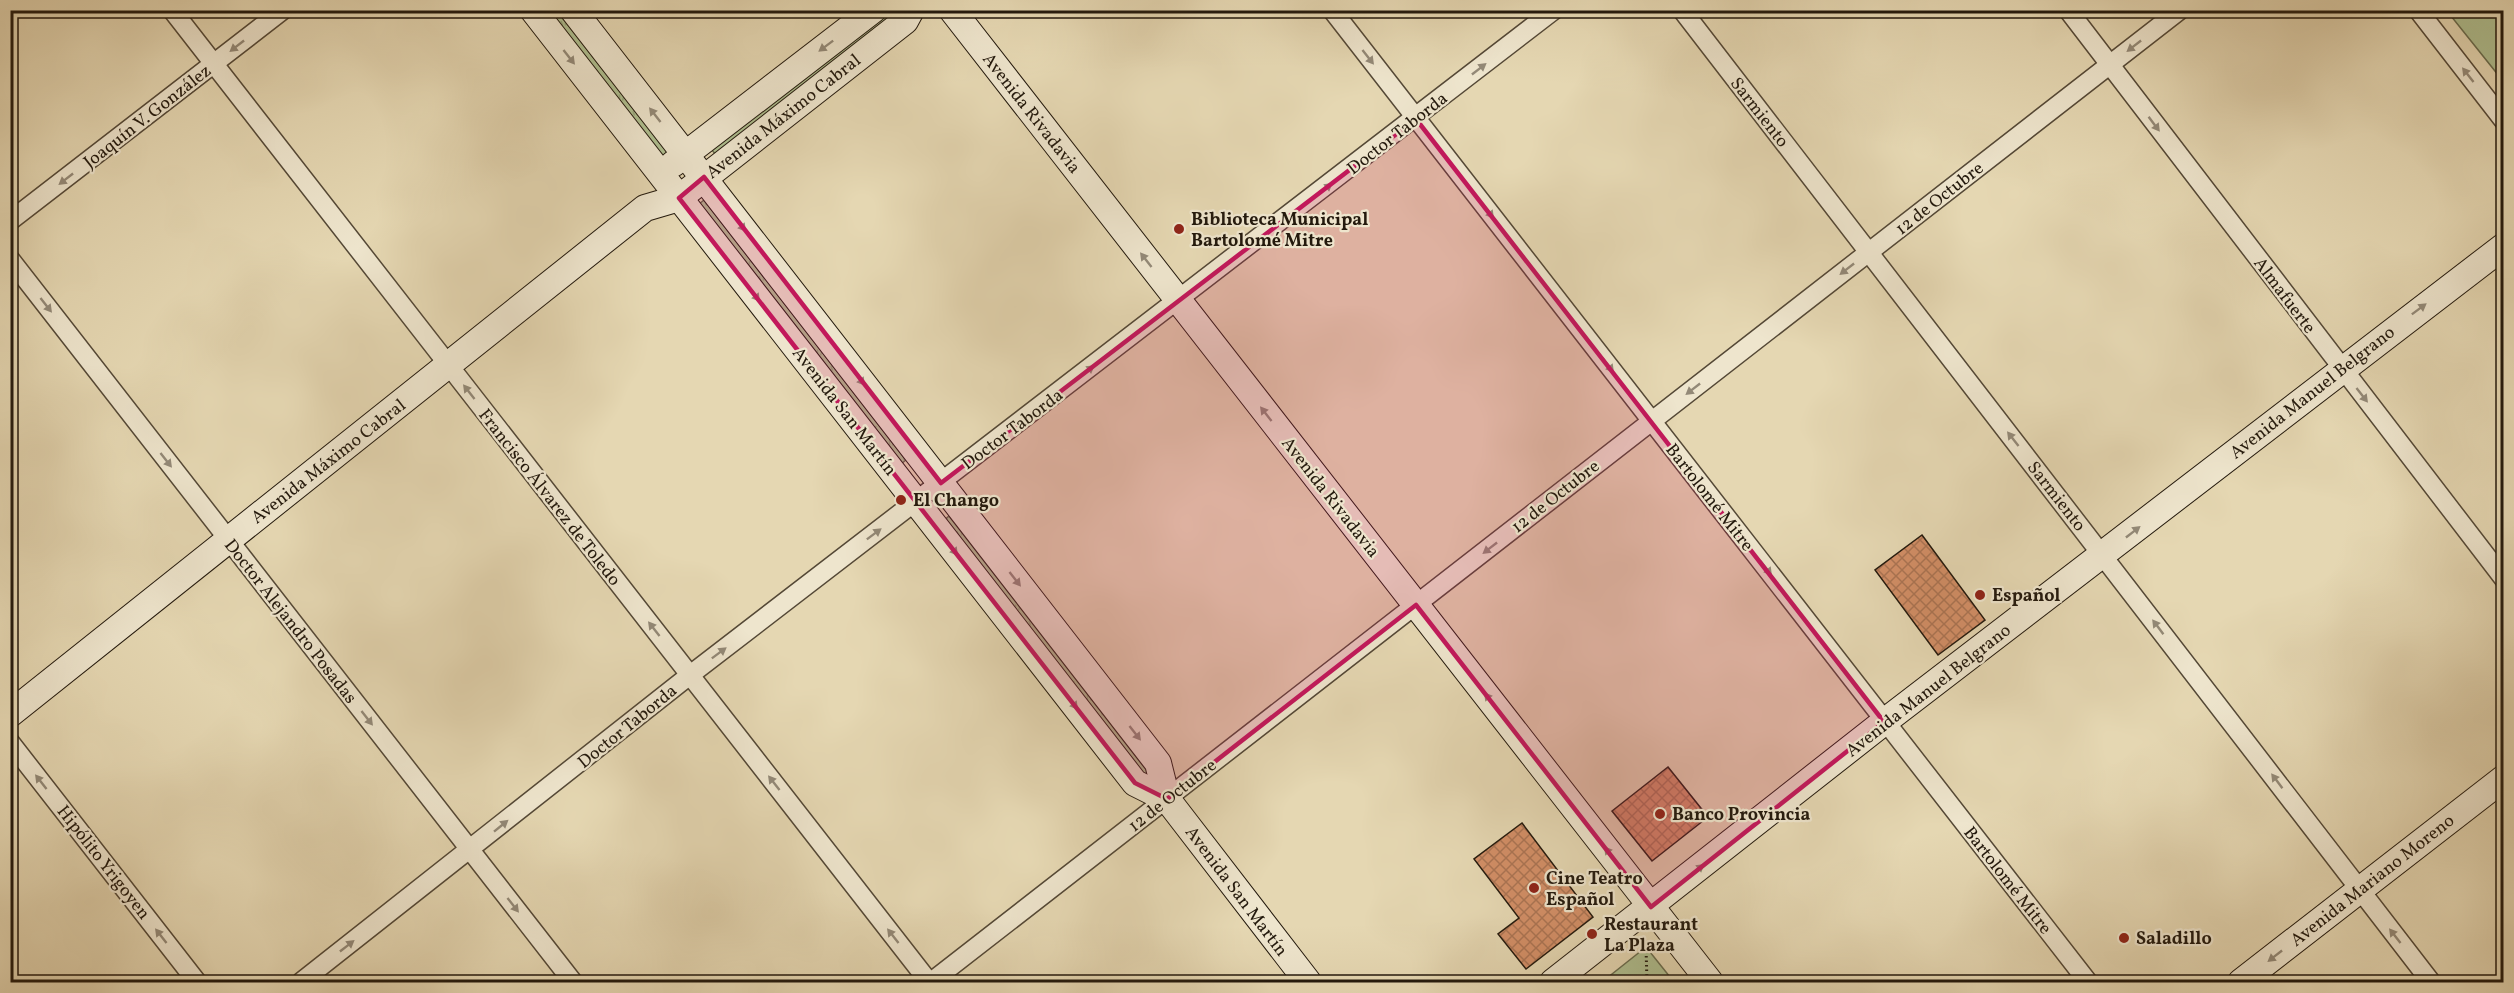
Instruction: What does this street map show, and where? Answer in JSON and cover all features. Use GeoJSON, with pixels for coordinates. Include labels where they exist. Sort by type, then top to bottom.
{"type":"FeatureCollection","features":[{"type":"Feature","properties":{"kind":"main road","name":"Avenida San Martín"},"geometry":{"type":"LineString","coordinates":[[533,10],[1135,783],[1167,799]]}},
{"type":"Feature","properties":{"kind":"main road","name":"Avenida San Martín"},"geometry":{"type":"LineString","coordinates":[[573,10],[1158,763],[1167,799],[1308,982]]}},
{"type":"Feature","properties":{"kind":"main road","name":"Avenida Máximo Cabral"},"geometry":{"type":"LineString","coordinates":[[645,208],[661,176],[685,153],[873,10]]}},
{"type":"Feature","properties":{"kind":"main road","name":"Avenida Máximo Cabral"},"geometry":{"type":"LineString","coordinates":[[10,714],[645,208],[679,198],[905,21],[911,10]]}},
{"type":"Feature","properties":{"kind":"main road","name":"Avenida Rivadavia"},"geometry":{"type":"LineString","coordinates":[[952,10],[1710,982]]}},
{"type":"Feature","properties":{"kind":"main road","name":"Avenida Manuel Belgrano"},"geometry":{"type":"LineString","coordinates":[[1553,982],[1884,722],[2504,246]]}},
{"type":"Feature","properties":{"kind":"main road","name":"Avenida Mariano Moreno"},"geometry":{"type":"LineString","coordinates":[[2241,982],[2504,778]]}},
{"type":"Feature","properties":{"kind":"street","name":"Francisco Álvarez de Toledo"},"geometry":{"type":"LineString","coordinates":[[172,10],[930,982]]}},
{"type":"Feature","properties":{"kind":"street","name":"Joaquín V. González"},"geometry":{"type":"LineString","coordinates":[[10,221],[283,10]]}},
{"type":"Feature","properties":{"kind":"street","name":"Bartolomé Mitre"},"geometry":{"type":"LineString","coordinates":[[1332,10],[2088,982]]}},
{"type":"Feature","properties":{"kind":"street","name":"Doctor Taborda"},"geometry":{"type":"LineString","coordinates":[[301,982],[690,675],[1554,10]]}},
{"type":"Feature","properties":{"kind":"street","name":"Sarmiento"},"geometry":{"type":"LineString","coordinates":[[1682,10],[2431,982]]}},
{"type":"Feature","properties":{"kind":"street","name":"Almafuerte"},"geometry":{"type":"LineString","coordinates":[[2068,10],[2504,579]]}},
{"type":"Feature","properties":{"kind":"street","name":"12 de Octubre"},"geometry":{"type":"LineString","coordinates":[[930,982],[2180,10]]}},
{"type":"Feature","properties":{"kind":"street"},"geometry":{"type":"LineString","coordinates":[[2418,10],[2504,121]]}},
{"type":"Feature","properties":{"kind":"street","name":"Doctor Alejandro Posadas"},"geometry":{"type":"LineString","coordinates":[[10,259],[573,982]]}},
{"type":"Feature","properties":{"kind":"street","name":"Hipólito Yrigoyen"},"geometry":{"type":"LineString","coordinates":[[10,742],[197,982]]}},
{"type":"Feature","properties":{"kind":"path"},"geometry":{"type":"LineString","coordinates":[[1646,947],[1647,982]]}},
{"type":"Feature","properties":{"kind":"highlighted area"},"geometry":{"type":"Polygon","coordinates":[[[1416,119],[1884,722],[1651,907],[1416,605],[1167,799],[1135,783],[679,198],[704,177],[941,483],[1416,119]]]}},
{"type":"Feature","properties":{"kind":"green space"},"geometry":{"type":"Polygon","coordinates":[[[550,11],[557,11],[668,153],[663,157],[550,11]]]}},
{"type":"Feature","properties":{"kind":"green space"},"geometry":{"type":"Polygon","coordinates":[[[2447,11],[2503,11],[2503,81],[2447,11]]]}},
{"type":"Feature","properties":{"kind":"green space"},"geometry":{"type":"Polygon","coordinates":[[[888,13],[891,16],[715,154],[712,150],[888,13]]]}},
{"type":"Feature","properties":{"kind":"green space"},"geometry":{"type":"Polygon","coordinates":[[[704,200],[906,460],[901,464],[699,204],[704,200]]]}},
{"type":"Feature","properties":{"kind":"green space"},"geometry":{"type":"Polygon","coordinates":[[[949,516],[1151,776],[1146,779],[944,520],[949,516]]]}},
{"type":"Feature","properties":{"kind":"green space"},"geometry":{"type":"Polygon","coordinates":[[[1646,947],[1674,982],[1602,982],[1646,947]]]}},
{"type":"Feature","properties":{"kind":"building"},"geometry":{"type":"Polygon","coordinates":[[[1922,535],[1985,620],[1938,655],[1875,570],[1922,535]]]}},
{"type":"Feature","properties":{"kind":"building","name":"Banco Provincia"},"geometry":{"type":"Polygon","coordinates":[[[1668,767],[1708,817],[1652,861],[1612,811],[1668,767]]]}},
{"type":"Feature","properties":{"kind":"building","name":"Cine Teatro Español"},"geometry":{"type":"Polygon","coordinates":[[[1522,823],[1593,917],[1526,969],[1498,934],[1519,918],[1474,859],[1522,823]]]}},
{"type":"Feature","properties":{"kind":"place","name":"Biblioteca Municipal Bartolomé Mitre"},"geometry":{"type":"Point","coordinates":[1179,229]}},
{"type":"Feature","properties":{"kind":"place","name":"El Chango"},"geometry":{"type":"Point","coordinates":[901,500]}},
{"type":"Feature","properties":{"kind":"place","name":"Español"},"geometry":{"type":"Point","coordinates":[1980,595]}},
{"type":"Feature","properties":{"kind":"place","name":"Banco Provincia"},"geometry":{"type":"Point","coordinates":[1660,814]}},
{"type":"Feature","properties":{"kind":"place","name":"Cine Teatro Español"},"geometry":{"type":"Point","coordinates":[1534,888]}},
{"type":"Feature","properties":{"kind":"place","name":"Restaurant La Plaza"},"geometry":{"type":"Point","coordinates":[1592,934]}},
{"type":"Feature","properties":{"kind":"place","name":"Saladillo"},"geometry":{"type":"Point","coordinates":[2124,938]}}]}
